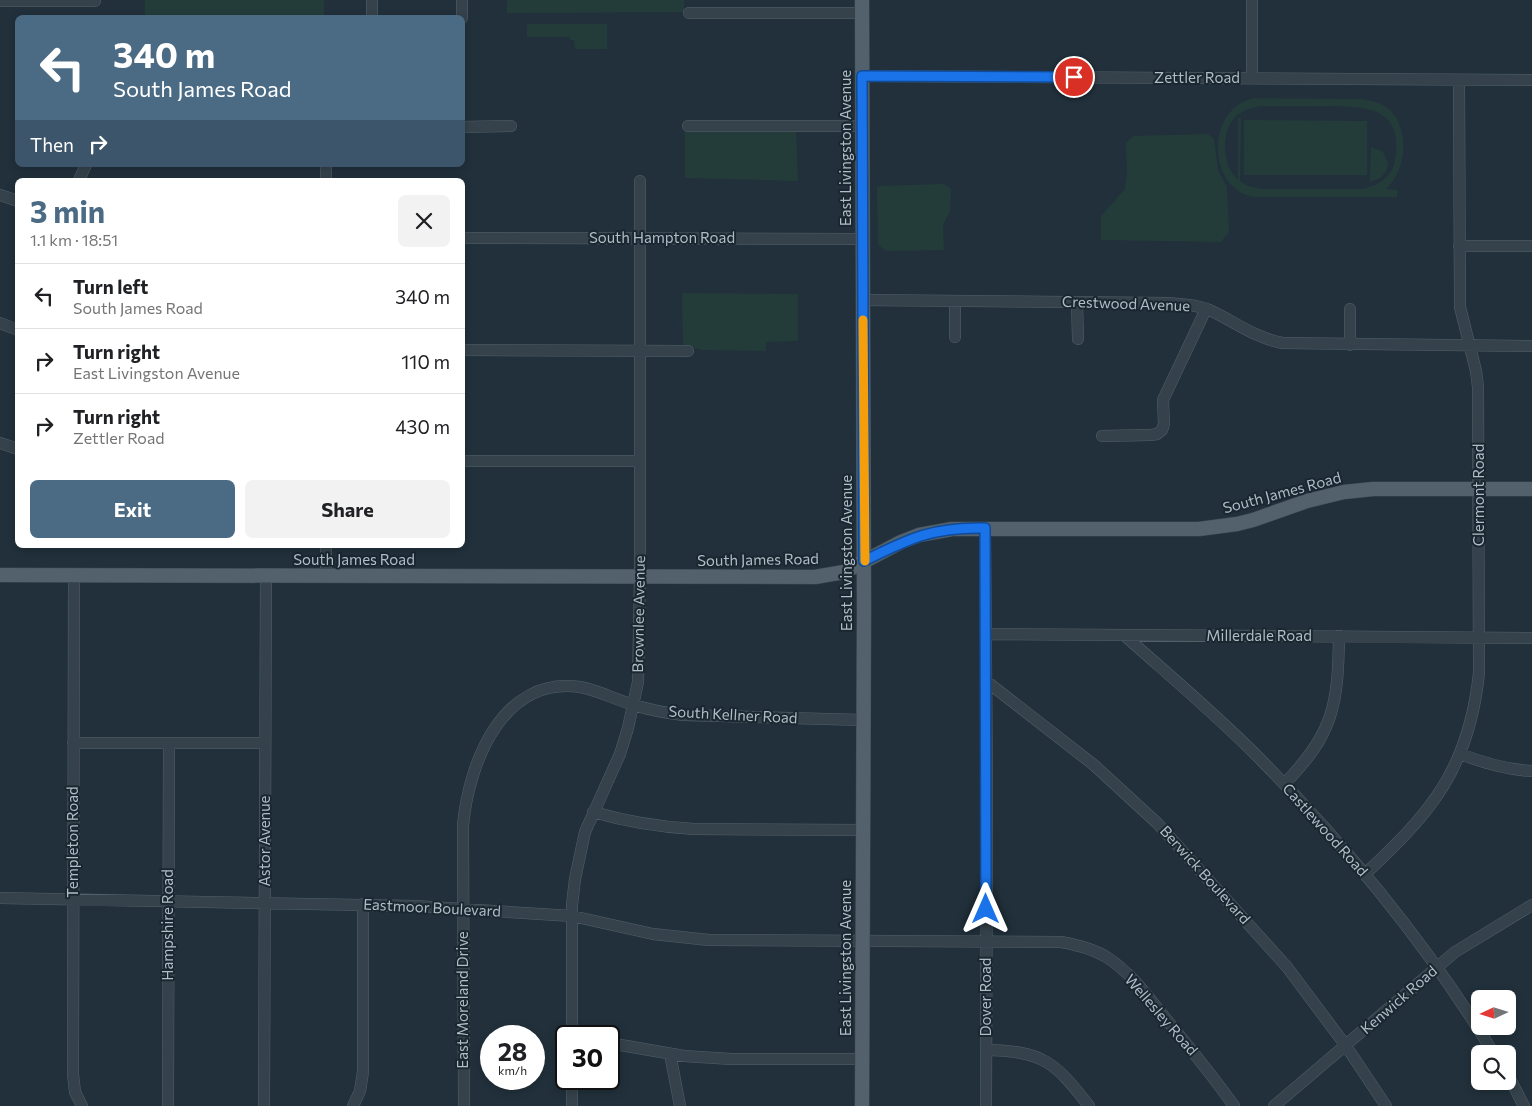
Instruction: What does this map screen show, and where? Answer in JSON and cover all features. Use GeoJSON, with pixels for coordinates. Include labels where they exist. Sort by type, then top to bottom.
{"type":"FeatureCollection","features":[{"type":"Feature","properties":{"kind":"main road","name":"East Livingston Avenue"},"geometry":{"type":"LineString","coordinates":[[862,7],[864,561],[862,1106]]}},
{"type":"Feature","properties":{"kind":"main road","name":"South James Road"},"geometry":{"type":"LineString","coordinates":[[0,575],[815,577],[844,572],[901,542],[919,535],[952,529],[1205,529],[1253,520],[1307,501],[1344,492],[1373,488],[1532,489]]}},
{"type":"Feature","properties":{"kind":"street"},"geometry":{"type":"LineString","coordinates":[[372,0],[372,15]]}},
{"type":"Feature","properties":{"kind":"street"},"geometry":{"type":"LineString","coordinates":[[462,0],[462,15]]}},
{"type":"Feature","properties":{"kind":"street"},"geometry":{"type":"LineString","coordinates":[[1252,0],[1252,78]]}},
{"type":"Feature","properties":{"kind":"street"},"geometry":{"type":"LineString","coordinates":[[0,1],[96,1]]}},
{"type":"Feature","properties":{"kind":"street"},"geometry":{"type":"LineString","coordinates":[[689,13],[862,7]]}},
{"type":"Feature","properties":{"kind":"street","name":"Zettler Road"},"geometry":{"type":"LineString","coordinates":[[862,76],[1532,80]]}},
{"type":"Feature","properties":{"kind":"street","name":"Clermont Road"},"geometry":{"type":"LineString","coordinates":[[1365,874],[1399,842],[1427,811],[1446,783],[1460,754],[1470,725],[1479,673],[1478,387],[1460,307],[1459,80]]}},
{"type":"Feature","properties":{"kind":"street"},"geometry":{"type":"LineString","coordinates":[[465,127],[511,126]]}},
{"type":"Feature","properties":{"kind":"street"},"geometry":{"type":"LineString","coordinates":[[688,126],[862,126]]}},
{"type":"Feature","properties":{"kind":"street","name":"Brownlee Avenue"},"geometry":{"type":"LineString","coordinates":[[572,1025],[572,916],[575,879],[585,832],[620,754],[638,682],[640,577],[640,181]]}},
{"type":"Feature","properties":{"kind":"street"},"geometry":{"type":"LineString","coordinates":[[0,195],[15,200]]}},
{"type":"Feature","properties":{"kind":"street","name":"South Hampton Road"},"geometry":{"type":"LineString","coordinates":[[465,238],[862,239]]}},
{"type":"Feature","properties":{"kind":"street"},"geometry":{"type":"LineString","coordinates":[[1459,246],[1532,246]]}},
{"type":"Feature","properties":{"kind":"street","name":"Crestwood Avenue"},"geometry":{"type":"LineString","coordinates":[[863,300],[1186,304],[1206,309],[1270,341],[1298,345],[1532,346]]}},
{"type":"Feature","properties":{"kind":"street"},"geometry":{"type":"LineString","coordinates":[[955,301],[955,337]]}},
{"type":"Feature","properties":{"kind":"street"},"geometry":{"type":"LineString","coordinates":[[1077,302],[1078,339]]}},
{"type":"Feature","properties":{"kind":"street"},"geometry":{"type":"LineString","coordinates":[[1102,436],[1151,435],[1157,434],[1162,430],[1164,424],[1163,400],[1206,309]]}},
{"type":"Feature","properties":{"kind":"street"},"geometry":{"type":"LineString","coordinates":[[1350,309],[1350,345]]}},
{"type":"Feature","properties":{"kind":"street"},"geometry":{"type":"LineString","coordinates":[[0,323],[15,329]]}},
{"type":"Feature","properties":{"kind":"street"},"geometry":{"type":"LineString","coordinates":[[465,350],[688,350]]}},
{"type":"Feature","properties":{"kind":"street"},"geometry":{"type":"LineString","coordinates":[[0,442],[15,448]]}},
{"type":"Feature","properties":{"kind":"street"},"geometry":{"type":"LineString","coordinates":[[465,461],[639,461]]}},
{"type":"Feature","properties":{"kind":"street","name":"Dover Road"},"geometry":{"type":"LineString","coordinates":[[985,528],[986,1106]]}},
{"type":"Feature","properties":{"kind":"street"},"geometry":{"type":"LineString","coordinates":[[326,548],[326,576]]}},
{"type":"Feature","properties":{"kind":"street","name":"Templeton Road"},"geometry":{"type":"LineString","coordinates":[[74,575],[73,1074],[76,1092],[82,1106]]}},
{"type":"Feature","properties":{"kind":"street","name":"Astor Avenue"},"geometry":{"type":"LineString","coordinates":[[264,1106],[266,576]]}},
{"type":"Feature","properties":{"kind":"street","name":"Millerdale Road"},"geometry":{"type":"LineString","coordinates":[[986,634],[1532,638]]}},
{"type":"Feature","properties":{"kind":"street","name":"Castlewood Road"},"geometry":{"type":"LineString","coordinates":[[1124,635],[1236,735],[1319,820],[1402,920],[1476,1023],[1489,1045]]}},
{"type":"Feature","properties":{"kind":"street"},"geometry":{"type":"LineString","coordinates":[[1284,784],[1303,765],[1329,724],[1335,701],[1340,636]]}},
{"type":"Feature","properties":{"kind":"street","name":"Berwick Boulevard"},"geometry":{"type":"LineString","coordinates":[[986,681],[1094,765],[1157,823],[1287,967],[1346,1046],[1386,1106]]}},
{"type":"Feature","properties":{"kind":"street","name":"South Kellner Road"},"geometry":{"type":"LineString","coordinates":[[499,722],[510,709],[528,697],[540,691],[566,686],[588,688],[633,705],[658,712],[683,715],[862,720]]}},
{"type":"Feature","properties":{"kind":"street","name":"East Moreland Drive"},"geometry":{"type":"LineString","coordinates":[[464,1106],[463,825],[470,784],[481,751],[499,722]]}},
{"type":"Feature","properties":{"kind":"street"},"geometry":{"type":"LineString","coordinates":[[73,743],[266,743]]}},
{"type":"Feature","properties":{"kind":"street","name":"Hampshire Road"},"geometry":{"type":"LineString","coordinates":[[168,1106],[169,743]]}},
{"type":"Feature","properties":{"kind":"street"},"geometry":{"type":"LineString","coordinates":[[1460,754],[1485,763],[1520,771],[1532,771]]}},
{"type":"Feature","properties":{"kind":"street"},"geometry":{"type":"LineString","coordinates":[[593,812],[625,821],[666,828],[863,830]]}},
{"type":"Feature","properties":{"kind":"street","name":"Eastmoor Boulevard"},"geometry":{"type":"LineString","coordinates":[[0,898],[363,904],[572,916],[653,934],[709,940],[862,940]]}},
{"type":"Feature","properties":{"kind":"street"},"geometry":{"type":"LineString","coordinates":[[353,1106],[360,1091],[363,1072],[363,904]]}},
{"type":"Feature","properties":{"kind":"street","name":"Kenwick Road"},"geometry":{"type":"LineString","coordinates":[[1274,1106],[1455,952],[1532,905]]}},
{"type":"Feature","properties":{"kind":"street","name":"Wellesley Road"},"geometry":{"type":"LineString","coordinates":[[862,940],[986,940],[1061,942],[1079,945],[1108,958],[1138,985],[1234,1106]]}},
{"type":"Feature","properties":{"kind":"street"},"geometry":{"type":"LineString","coordinates":[[620,1045],[670,1054],[731,1058],[862,1059]]}},
{"type":"Feature","properties":{"kind":"street"},"geometry":{"type":"LineString","coordinates":[[986,1050],[1012,1050],[1044,1060],[1058,1069],[1070,1081],[1089,1106]]}},
{"type":"Feature","properties":{"kind":"street"},"geometry":{"type":"LineString","coordinates":[[670,1054],[680,1106]]}},
{"type":"Feature","properties":{"kind":"street"},"geometry":{"type":"LineString","coordinates":[[572,1090],[572,1106]]}},
{"type":"Feature","properties":{"kind":"street"},"geometry":{"type":"LineString","coordinates":[[1516,1090],[1524,1106]]}},
{"type":"Feature","properties":{"kind":"green space"},"geometry":{"type":"Polygon","coordinates":[[[145,0],[324,0],[324,15],[145,15],[145,0]]]}},
{"type":"Feature","properties":{"kind":"green space"},"geometry":{"type":"Polygon","coordinates":[[[507,0],[684,0],[684,12],[507,13],[507,0]]]}},
{"type":"Feature","properties":{"kind":"green space"},"geometry":{"type":"Polygon","coordinates":[[[527,24],[607,24],[607,49],[575,49],[574,40],[570,40],[570,37],[527,37],[527,24]]]}},
{"type":"Feature","properties":{"kind":"green space"},"geometry":{"type":"Polygon","coordinates":[[[1255,98],[1359,99],[1384,105],[1397,119],[1403,140],[1403,151],[1398,172],[1393,182],[1386,189],[1397,190],[1397,197],[1255,197],[1239,191],[1227,180],[1220,165],[1218,148],[1220,131],[1227,116],[1239,105],[1255,98]],[[1254,107],[1242,112],[1232,121],[1226,135],[1225,152],[1229,168],[1238,179],[1238,118],[1241,118],[1240,181],[1248,186],[1263,189],[1363,189],[1379,183],[1391,171],[1395,160],[1396,142],[1393,128],[1387,119],[1378,113],[1354,107],[1254,107]]]}},
{"type":"Feature","properties":{"kind":"green space"},"geometry":{"type":"Polygon","coordinates":[[[1244,120],[1367,121],[1367,175],[1244,175],[1244,120]]]}},
{"type":"Feature","properties":{"kind":"green space"},"geometry":{"type":"Polygon","coordinates":[[[685,129],[796,131],[798,181],[685,178],[685,129]]]}},
{"type":"Feature","properties":{"kind":"green space"},"geometry":{"type":"Polygon","coordinates":[[[1208,134],[1214,139],[1218,170],[1227,187],[1229,232],[1221,242],[1101,240],[1101,216],[1125,189],[1127,174],[1126,143],[1133,136],[1208,134]]]}},
{"type":"Feature","properties":{"kind":"green space"},"geometry":{"type":"Polygon","coordinates":[[[1371,147],[1383,152],[1388,163],[1383,176],[1370,181],[1371,147]]]}},
{"type":"Feature","properties":{"kind":"green space"},"geometry":{"type":"Polygon","coordinates":[[[944,184],[951,188],[950,212],[943,225],[944,250],[885,251],[878,244],[877,186],[944,184]]]}},
{"type":"Feature","properties":{"kind":"green space"},"geometry":{"type":"Polygon","coordinates":[[[682,293],[798,294],[798,341],[766,342],[766,351],[703,350],[683,346],[682,293]]]}},
{"type":"Feature","properties":{"kind":"slow traffic"},"geometry":{"type":"LineString","coordinates":[[863,320],[865,561]]}},
{"type":"Feature","properties":{"kind":"route"},"geometry":{"type":"LineString","coordinates":[[986,909],[985,528],[952,529],[919,535],[864,561],[862,76],[1074,77]]}}]}
